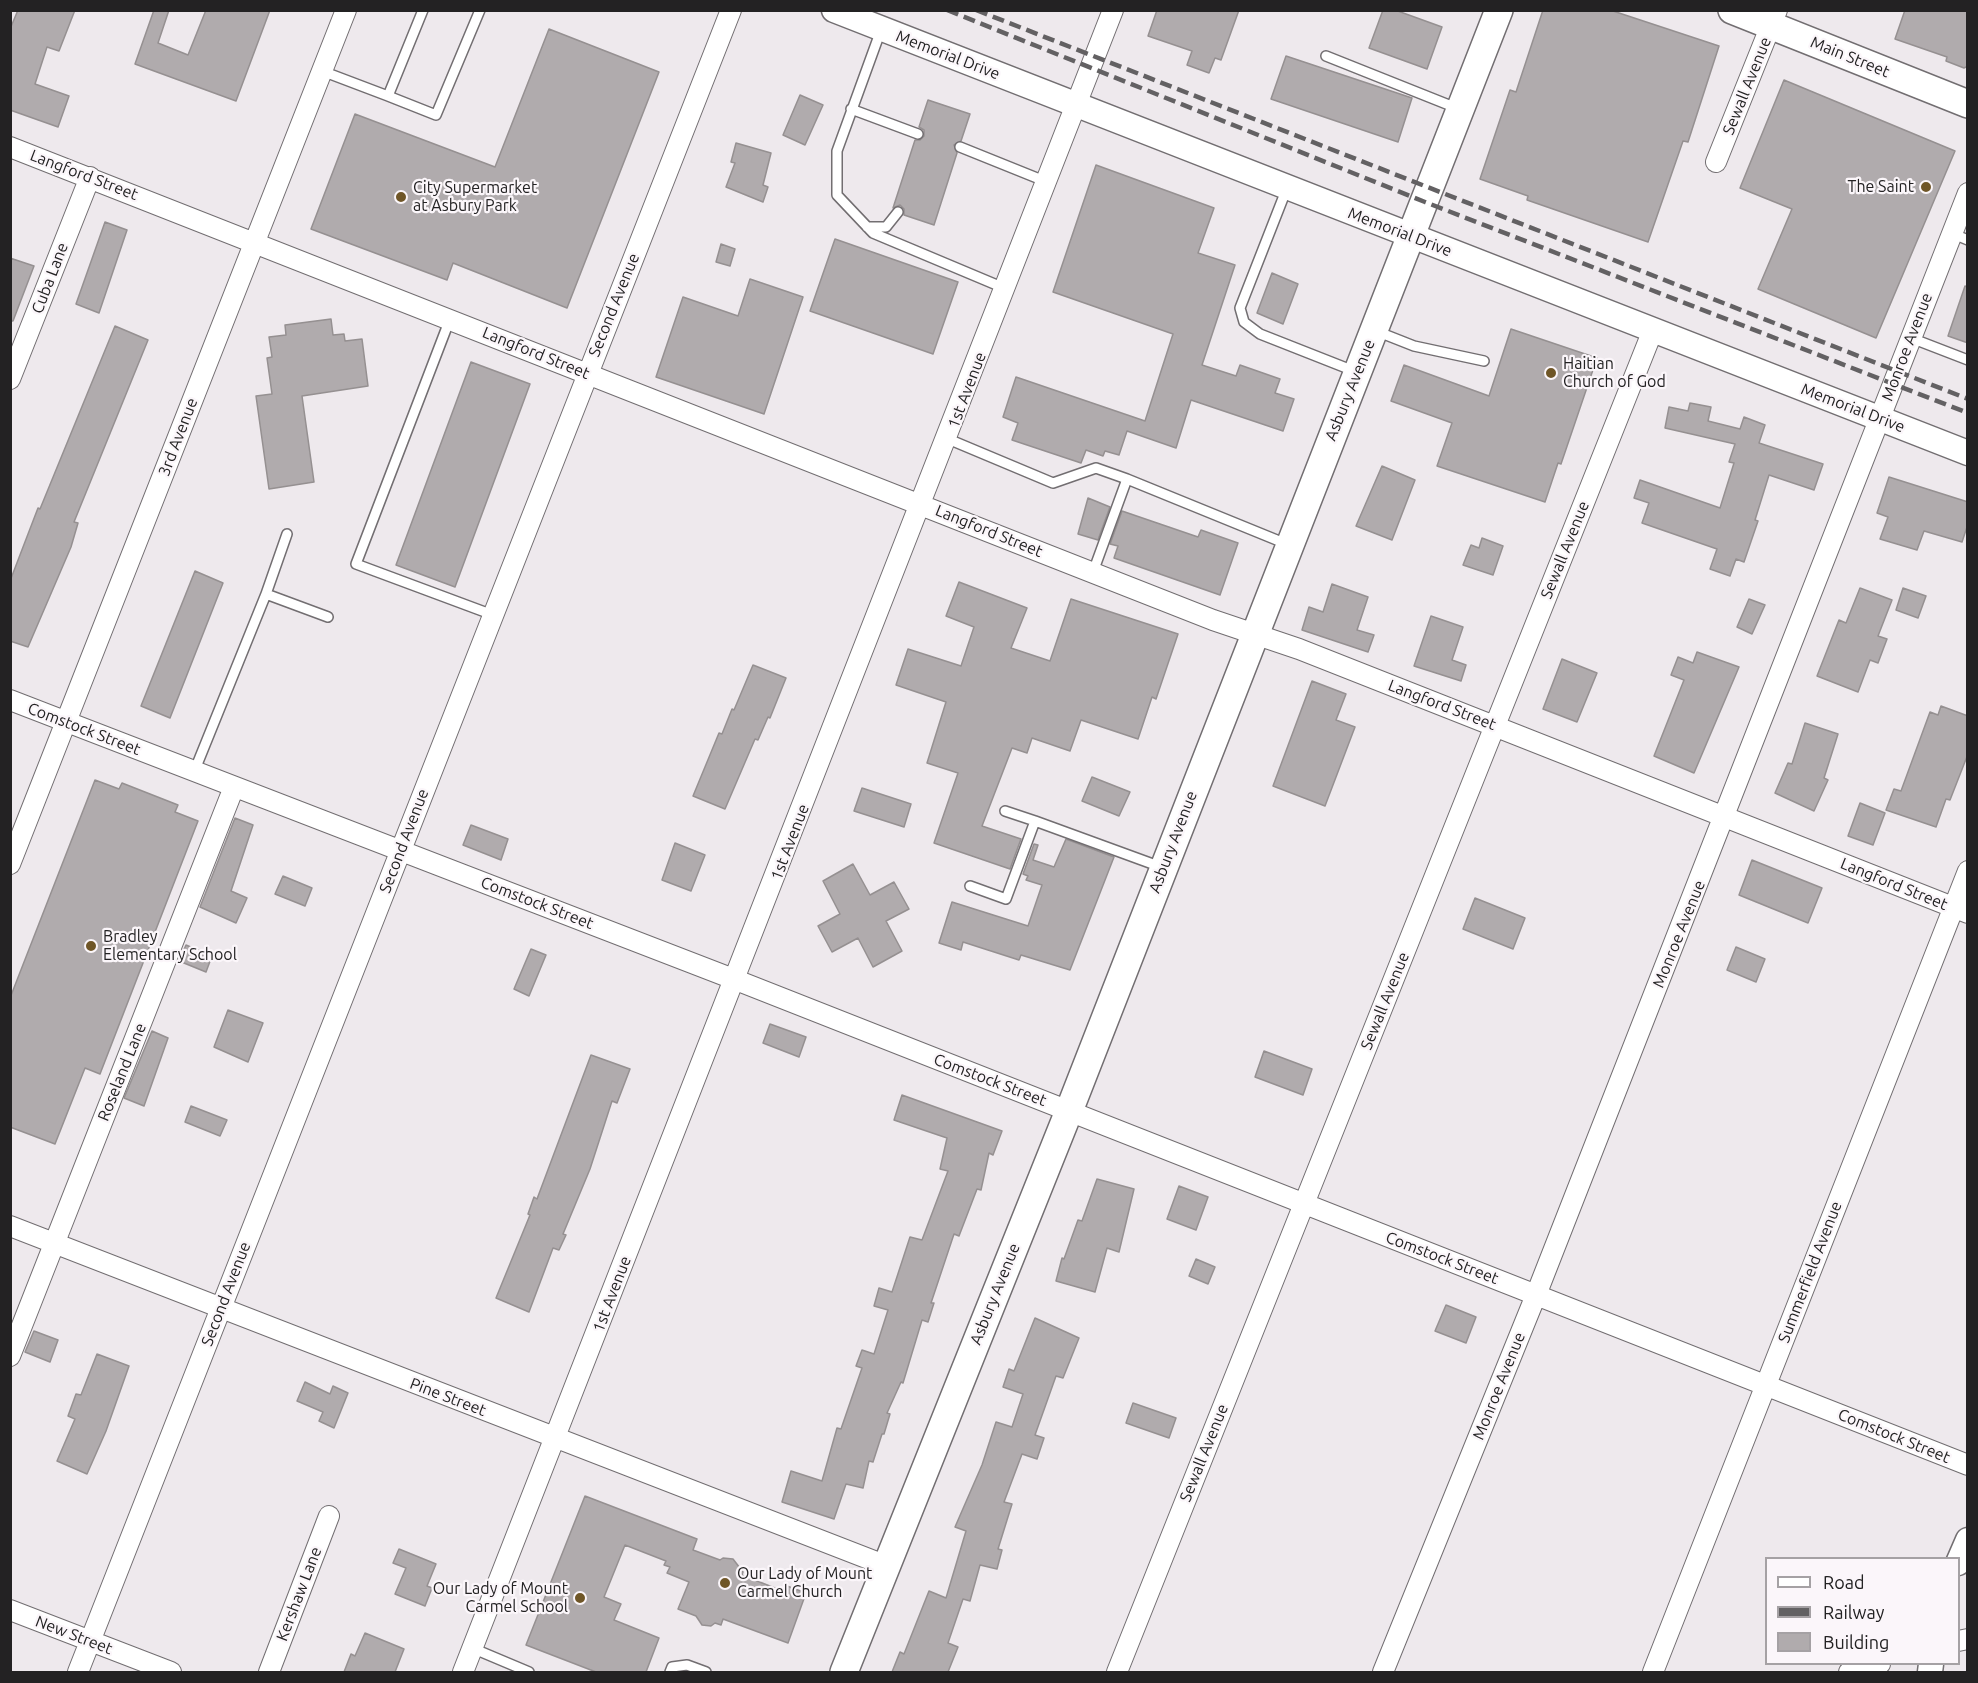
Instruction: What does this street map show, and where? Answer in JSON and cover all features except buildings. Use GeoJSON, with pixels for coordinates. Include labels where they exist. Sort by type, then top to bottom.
{"type":"FeatureCollection","features":[{"type":"Feature","properties":{"kind":"main road","name":"Asbury Avenue"},"geometry":{"type":"LineString","coordinates":[[844,1672],[1164,868],[1499,10]]}},
{"type":"Feature","properties":{"kind":"main road","name":"Main Street"},"geometry":{"type":"LineString","coordinates":[[1732,10],[1774,18],[1968,104]]}},
{"type":"Feature","properties":{"kind":"street","name":"3rd Avenue"},"geometry":{"type":"LineString","coordinates":[[10,864],[346,10]]}},
{"type":"Feature","properties":{"kind":"street","name":"Second Avenue"},"geometry":{"type":"LineString","coordinates":[[78,1672],[731,10]]}},
{"type":"Feature","properties":{"kind":"street","name":"Memorial Drive"},"geometry":{"type":"LineString","coordinates":[[834,10],[1968,453]]}},
{"type":"Feature","properties":{"kind":"street","name":"1st Avenue"},"geometry":{"type":"LineString","coordinates":[[463,1672],[1048,183],[1113,10]]}},
{"type":"Feature","properties":{"kind":"street","name":"Sewall Avenue"},"geometry":{"type":"LineString","coordinates":[[1716,162],[1774,18]]}},
{"type":"Feature","properties":{"kind":"street","name":"Langford Street"},"geometry":{"type":"LineString","coordinates":[[10,147],[1093,572],[1495,725],[1960,910]]}},
{"type":"Feature","properties":{"kind":"street","name":"Cuba Lane"},"geometry":{"type":"LineString","coordinates":[[10,379],[90,177]]}},
{"type":"Feature","properties":{"kind":"street","name":"Monroe Avenue"},"geometry":{"type":"LineString","coordinates":[[1383,1672],[1536,1295],[1725,817],[1910,338],[1959,237],[1968,193]]}},
{"type":"Feature","properties":{"kind":"street","name":"Sewall Avenue"},"geometry":{"type":"LineString","coordinates":[[1117,1672],[1653,330]]}},
{"type":"Feature","properties":{"kind":"street","name":"Comstock Street"},"geometry":{"type":"LineString","coordinates":[[10,700],[736,980],[1968,1465]]}},
{"type":"Feature","properties":{"kind":"street","name":"Roseland Lane"},"geometry":{"type":"LineString","coordinates":[[10,1356],[234,787]]}},
{"type":"Feature","properties":{"kind":"street","name":"Summerfield Avenue"},"geometry":{"type":"LineString","coordinates":[[1653,1672],[1766,1386],[1960,910],[1968,871]]}},
{"type":"Feature","properties":{"kind":"street","name":"Pine Street"},"geometry":{"type":"LineString","coordinates":[[10,1226],[887,1566]]}},
{"type":"Feature","properties":{"kind":"street","name":"Kershaw Lane"},"geometry":{"type":"LineString","coordinates":[[269,1672],[329,1516]]}},
{"type":"Feature","properties":{"kind":"street"},"geometry":{"type":"LineString","coordinates":[[1960,1560],[1968,1540]]}},
{"type":"Feature","properties":{"kind":"street","name":"New Street"},"geometry":{"type":"LineString","coordinates":[[10,1610],[171,1672]]}},
{"type":"Feature","properties":{"kind":"street"},"geometry":{"type":"LineString","coordinates":[[1849,1672],[1876,1665]]}},
{"type":"Feature","properties":{"kind":"lane"},"geometry":{"type":"LineString","coordinates":[[388,96],[423,10]]}},
{"type":"Feature","properties":{"kind":"lane"},"geometry":{"type":"LineString","coordinates":[[322,71],[436,115],[480,10]]}},
{"type":"Feature","properties":{"kind":"lane"},"geometry":{"type":"LineString","coordinates":[[881,29],[837,150],[837,195],[873,233],[1006,289]]}},
{"type":"Feature","properties":{"kind":"lane"},"geometry":{"type":"LineString","coordinates":[[1326,56],[1461,110]]}},
{"type":"Feature","properties":{"kind":"lane"},"geometry":{"type":"LineString","coordinates":[[851,109],[918,134]]}},
{"type":"Feature","properties":{"kind":"lane"},"geometry":{"type":"LineString","coordinates":[[960,147],[1048,183]]}},
{"type":"Feature","properties":{"kind":"lane"},"geometry":{"type":"LineString","coordinates":[[1287,188],[1240,308],[1244,322],[1260,334],[1357,372]]}},
{"type":"Feature","properties":{"kind":"lane"},"geometry":{"type":"LineString","coordinates":[[867,227],[885,227],[898,212]]}},
{"type":"Feature","properties":{"kind":"lane"},"geometry":{"type":"LineString","coordinates":[[450,319],[356,564],[493,615]]}},
{"type":"Feature","properties":{"kind":"lane"},"geometry":{"type":"LineString","coordinates":[[1374,330],[1414,346],[1484,362]]}},
{"type":"Feature","properties":{"kind":"lane"},"geometry":{"type":"LineString","coordinates":[[1910,338],[1968,360]]}},
{"type":"Feature","properties":{"kind":"lane"},"geometry":{"type":"LineString","coordinates":[[948,438],[1053,483],[1096,468],[1289,545]]}},
{"type":"Feature","properties":{"kind":"lane"},"geometry":{"type":"LineString","coordinates":[[1093,572],[1127,479]]}},
{"type":"Feature","properties":{"kind":"lane"},"geometry":{"type":"LineString","coordinates":[[194,772],[266,594],[287,534]]}},
{"type":"Feature","properties":{"kind":"lane"},"geometry":{"type":"LineString","coordinates":[[266,594],[328,616]]}},
{"type":"Feature","properties":{"kind":"lane"},"geometry":{"type":"LineString","coordinates":[[1005,811],[1164,868]]}},
{"type":"Feature","properties":{"kind":"lane"},"geometry":{"type":"LineString","coordinates":[[970,886],[1006,899],[1035,821]]}},
{"type":"Feature","properties":{"kind":"lane"},"geometry":{"type":"LineString","coordinates":[[472,1648],[529,1672]]}},
{"type":"Feature","properties":{"kind":"lane"},"geometry":{"type":"LineString","coordinates":[[670,1672],[672,1667],[687,1665],[706,1672]]}},
{"type":"Feature","properties":{"kind":"railway"},"geometry":{"type":"LineString","coordinates":[[947,10],[1425,202],[1968,413]]}},
{"type":"Feature","properties":{"kind":"railway"},"geometry":{"type":"LineString","coordinates":[[976,10],[1968,399]]}},
{"type":"Feature","properties":{"kind":"place","name":"The Saint"},"geometry":{"type":"Point","coordinates":[1926,187]}},
{"type":"Feature","properties":{"kind":"place","name":"City Supermarket at Asbury Park"},"geometry":{"type":"Point","coordinates":[401,197]}},
{"type":"Feature","properties":{"kind":"place","name":"Haitian Church of God"},"geometry":{"type":"Point","coordinates":[1551,373]}},
{"type":"Feature","properties":{"kind":"place","name":"Bradley Elementary School"},"geometry":{"type":"Point","coordinates":[91,946]}},
{"type":"Feature","properties":{"kind":"place","name":"Our Lady of Mount Carmel Church"},"geometry":{"type":"Point","coordinates":[725,1583]}},
{"type":"Feature","properties":{"kind":"place","name":"Our Lady of Mount Carmel School"},"geometry":{"type":"Point","coordinates":[580,1598]}}]}
